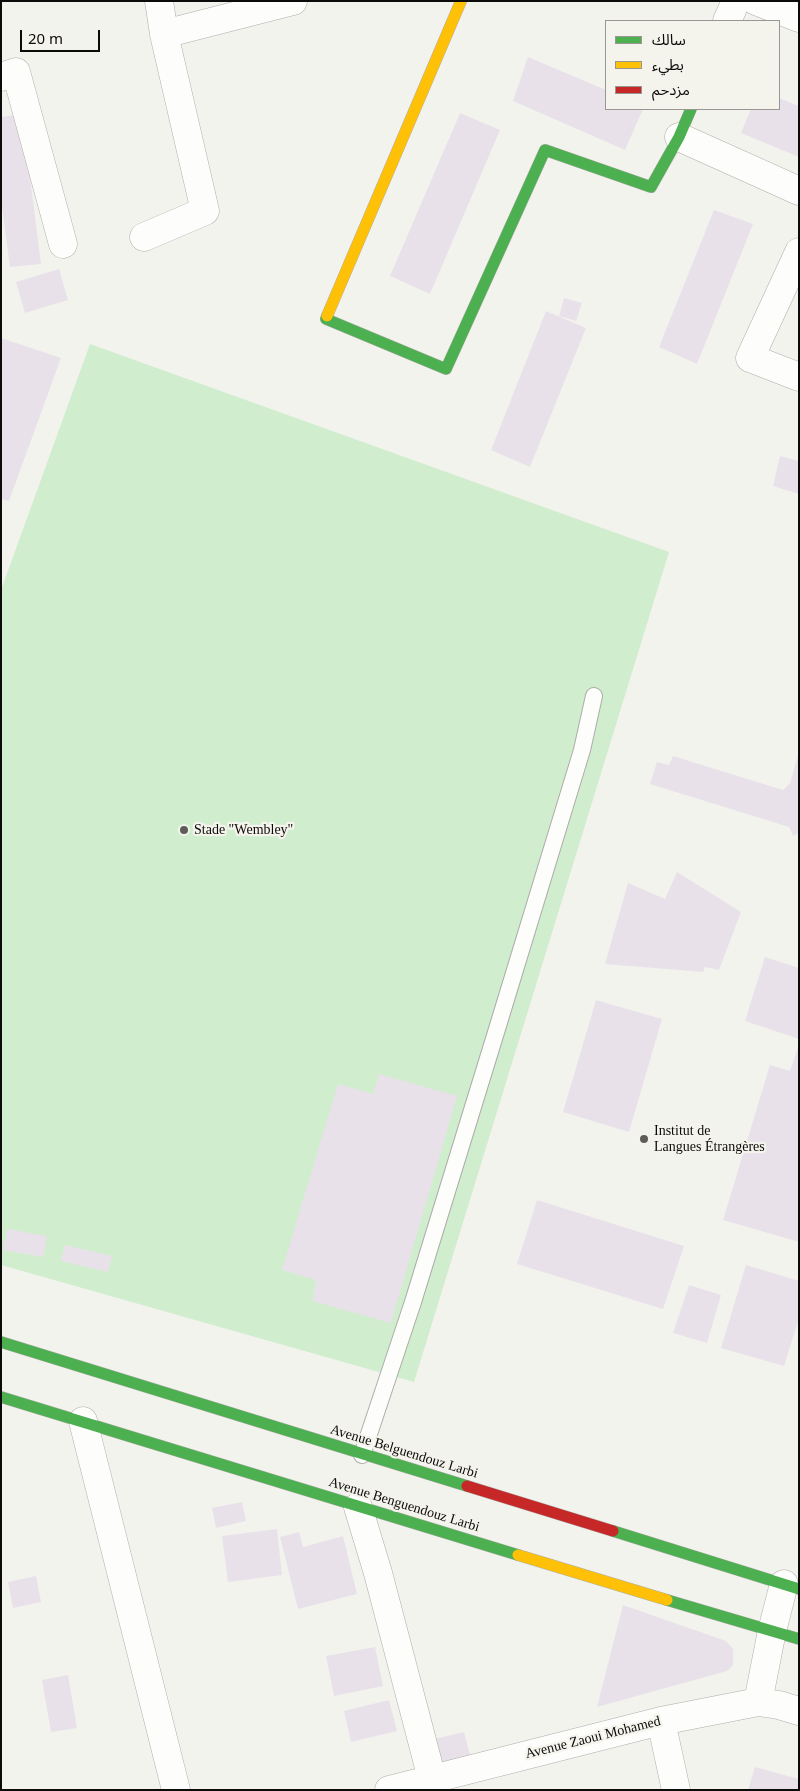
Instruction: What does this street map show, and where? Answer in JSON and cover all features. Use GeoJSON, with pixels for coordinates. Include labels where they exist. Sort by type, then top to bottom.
{"type":"FeatureCollection","features":[{"type":"Feature","properties":{"kind":"main road"},"geometry":{"type":"LineString","coordinates":[[461,1],[326,319],[446,369],[545,150],[651,187],[679,137],[691,110]]}},
{"type":"Feature","properties":{"kind":"main road","name":"Avenue Belguendouz Larbi"},"geometry":{"type":"LineString","coordinates":[[1,1342],[791,1587]]}},
{"type":"Feature","properties":{"kind":"main road","name":"Avenue Benguendouz Larbi"},"geometry":{"type":"LineString","coordinates":[[1,1397],[358,1507],[799,1639]]}},
{"type":"Feature","properties":{"kind":"street"},"geometry":{"type":"LineString","coordinates":[[144,237],[205,211],[164,34],[159,1]]}},
{"type":"Feature","properties":{"kind":"street"},"geometry":{"type":"LineString","coordinates":[[164,34],[293,1]]}},
{"type":"Feature","properties":{"kind":"street"},"geometry":{"type":"LineString","coordinates":[[727,20],[736,1]]}},
{"type":"Feature","properties":{"kind":"street"},"geometry":{"type":"LineString","coordinates":[[756,1],[799,18]]}},
{"type":"Feature","properties":{"kind":"street"},"geometry":{"type":"LineString","coordinates":[[1,77],[16,72],[63,244]]}},
{"type":"Feature","properties":{"kind":"street"},"geometry":{"type":"LineString","coordinates":[[679,137],[799,191]]}},
{"type":"Feature","properties":{"kind":"street"},"geometry":{"type":"LineString","coordinates":[[799,252],[750,358],[799,377]]}},
{"type":"Feature","properties":{"kind":"street"},"geometry":{"type":"LineString","coordinates":[[83,1421],[176,1790]]}},
{"type":"Feature","properties":{"kind":"street"},"geometry":{"type":"LineString","coordinates":[[358,1507],[378,1573],[433,1784]]}},
{"type":"Feature","properties":{"kind":"street"},"geometry":{"type":"LineString","coordinates":[[758,1702],[772,1631],[791,1587]]}},
{"type":"Feature","properties":{"kind":"street","name":"Avenue Zaoui Mohamed"},"geometry":{"type":"LineString","coordinates":[[389,1790],[433,1784],[660,1721],[758,1702],[779,1705],[799,1711]]}},
{"type":"Feature","properties":{"kind":"street"},"geometry":{"type":"LineString","coordinates":[[660,1721],[676,1790]]}},
{"type":"Feature","properties":{"kind":"lane"},"geometry":{"type":"LineString","coordinates":[[362,1455],[413,1302],[500,1020],[582,750],[594,696]]}},
{"type":"Feature","properties":{"kind":"green space"},"geometry":{"type":"Polygon","coordinates":[[[90,344],[669,552],[414,1382],[1,1265],[1,590],[90,344]]]}},
{"type":"Feature","properties":{"kind":"building"},"geometry":{"type":"Polygon","coordinates":[[[528,57],[605,90],[605,110],[643,110],[625,150],[513,101],[528,57]]]}},
{"type":"Feature","properties":{"kind":"building"},"geometry":{"type":"Polygon","coordinates":[[[780,98],[799,106],[799,157],[741,133],[751,110],[780,110],[780,98]]]}},
{"type":"Feature","properties":{"kind":"building"},"geometry":{"type":"Polygon","coordinates":[[[460,113],[500,130],[430,294],[390,276],[460,113]]]}},
{"type":"Feature","properties":{"kind":"building"},"geometry":{"type":"Polygon","coordinates":[[[22,114],[41,264],[10,267],[1,200],[1,117],[22,114]]]}},
{"type":"Feature","properties":{"kind":"building"},"geometry":{"type":"Polygon","coordinates":[[[714,210],[753,224],[697,364],[659,347],[714,210]]]}},
{"type":"Feature","properties":{"kind":"building"},"geometry":{"type":"Polygon","coordinates":[[[59,269],[68,300],[25,313],[16,282],[59,269]]]}},
{"type":"Feature","properties":{"kind":"building"},"geometry":{"type":"Polygon","coordinates":[[[564,298],[582,303],[576,321],[559,316],[564,298]]]}},
{"type":"Feature","properties":{"kind":"building"},"geometry":{"type":"Polygon","coordinates":[[[546,311],[586,328],[530,467],[491,450],[546,311]]]}},
{"type":"Feature","properties":{"kind":"building"},"geometry":{"type":"Polygon","coordinates":[[[1,338],[61,358],[9,501],[1,499],[1,338]]]}},
{"type":"Feature","properties":{"kind":"building"},"geometry":{"type":"Polygon","coordinates":[[[780,456],[799,461],[799,494],[773,486],[780,456]]]}},
{"type":"Feature","properties":{"kind":"building"},"geometry":{"type":"Polygon","coordinates":[[[799,752],[799,833],[793,836],[789,827],[650,784],[657,762],[669,765],[673,756],[783,790],[790,783],[799,752]]]}},
{"type":"Feature","properties":{"kind":"building"},"geometry":{"type":"Polygon","coordinates":[[[677,872],[741,912],[719,970],[705,967],[703,972],[605,964],[628,883],[665,899],[677,872]]]}},
{"type":"Feature","properties":{"kind":"building"},"geometry":{"type":"Polygon","coordinates":[[[765,957],[799,968],[799,1039],[745,1021],[765,957]]]}},
{"type":"Feature","properties":{"kind":"building"},"geometry":{"type":"Polygon","coordinates":[[[596,1000],[662,1019],[629,1132],[563,1112],[596,1000]]]}},
{"type":"Feature","properties":{"kind":"building"},"geometry":{"type":"Polygon","coordinates":[[[799,1044],[799,1242],[723,1220],[770,1065],[790,1071],[799,1044]]]}},
{"type":"Feature","properties":{"kind":"building"},"geometry":{"type":"Polygon","coordinates":[[[379,1074],[457,1096],[391,1323],[312,1301],[316,1280],[282,1270],[338,1084],[373,1094],[379,1074]]]}},
{"type":"Feature","properties":{"kind":"building"},"geometry":{"type":"Polygon","coordinates":[[[537,1200],[684,1246],[663,1309],[517,1264],[537,1200]]]}},
{"type":"Feature","properties":{"kind":"building"},"geometry":{"type":"Polygon","coordinates":[[[7,1229],[47,1236],[43,1257],[3,1250],[7,1229]]]}},
{"type":"Feature","properties":{"kind":"building"},"geometry":{"type":"Polygon","coordinates":[[[65,1245],[112,1256],[108,1272],[61,1261],[65,1245]]]}},
{"type":"Feature","properties":{"kind":"building"},"geometry":{"type":"Polygon","coordinates":[[[746,1265],[799,1281],[799,1318],[784,1366],[721,1348],[746,1265]]]}},
{"type":"Feature","properties":{"kind":"building"},"geometry":{"type":"Polygon","coordinates":[[[689,1285],[721,1295],[707,1343],[673,1333],[689,1285]]]}},
{"type":"Feature","properties":{"kind":"building"},"geometry":{"type":"Polygon","coordinates":[[[242,1502],[246,1521],[216,1528],[212,1508],[242,1502]]]}},
{"type":"Feature","properties":{"kind":"building"},"geometry":{"type":"Polygon","coordinates":[[[277,1529],[282,1575],[228,1582],[222,1536],[277,1529]]]}},
{"type":"Feature","properties":{"kind":"building"},"geometry":{"type":"Polygon","coordinates":[[[299,1532],[303,1547],[343,1536],[357,1594],[298,1609],[280,1537],[299,1532]]]}},
{"type":"Feature","properties":{"kind":"building"},"geometry":{"type":"Polygon","coordinates":[[[36,1576],[41,1602],[13,1608],[8,1582],[36,1576]]]}},
{"type":"Feature","properties":{"kind":"building"},"geometry":{"type":"Polygon","coordinates":[[[623,1605],[726,1641],[733,1649],[733,1665],[727,1671],[597,1707],[623,1605]]]}},
{"type":"Feature","properties":{"kind":"building"},"geometry":{"type":"Polygon","coordinates":[[[375,1647],[383,1686],[334,1696],[326,1656],[375,1647]]]}},
{"type":"Feature","properties":{"kind":"building"},"geometry":{"type":"Polygon","coordinates":[[[68,1675],[77,1728],[51,1732],[42,1680],[68,1675]]]}},
{"type":"Feature","properties":{"kind":"building"},"geometry":{"type":"Polygon","coordinates":[[[389,1700],[397,1731],[351,1742],[344,1711],[389,1700]]]}},
{"type":"Feature","properties":{"kind":"building"},"geometry":{"type":"Polygon","coordinates":[[[464,1732],[471,1758],[441,1765],[434,1739],[464,1732]]]}},
{"type":"Feature","properties":{"kind":"building"},"geometry":{"type":"Polygon","coordinates":[[[755,1767],[799,1779],[799,1790],[748,1790],[755,1767]]]}},
{"type":"Feature","properties":{"kind":"traffic: fast"},"geometry":{"type":"LineString","coordinates":[[327,316],[326,319],[446,369],[545,150],[651,187],[679,137],[691,110]]}},
{"type":"Feature","properties":{"kind":"traffic: fast"},"geometry":{"type":"LineString","coordinates":[[1,1342],[467,1486]]}},
{"type":"Feature","properties":{"kind":"traffic: fast"},"geometry":{"type":"LineString","coordinates":[[1,1397],[518,1555]]}},
{"type":"Feature","properties":{"kind":"traffic: fast"},"geometry":{"type":"LineString","coordinates":[[613,1531],[799,1589]]}},
{"type":"Feature","properties":{"kind":"traffic: fast"},"geometry":{"type":"LineString","coordinates":[[667,1600],[799,1639]]}},
{"type":"Feature","properties":{"kind":"traffic: slow"},"geometry":{"type":"LineString","coordinates":[[327,316],[461,1]]}},
{"type":"Feature","properties":{"kind":"traffic: slow"},"geometry":{"type":"LineString","coordinates":[[518,1555],[667,1600]]}},
{"type":"Feature","properties":{"kind":"traffic: jam"},"geometry":{"type":"LineString","coordinates":[[467,1486],[613,1531]]}},
{"type":"Feature","properties":{"kind":"place","name":"Stade \"Wembley\""},"geometry":{"type":"Point","coordinates":[184,830]}},
{"type":"Feature","properties":{"kind":"place","name":"Institut de Langues Étrangères"},"geometry":{"type":"Point","coordinates":[644,1139]}}]}
